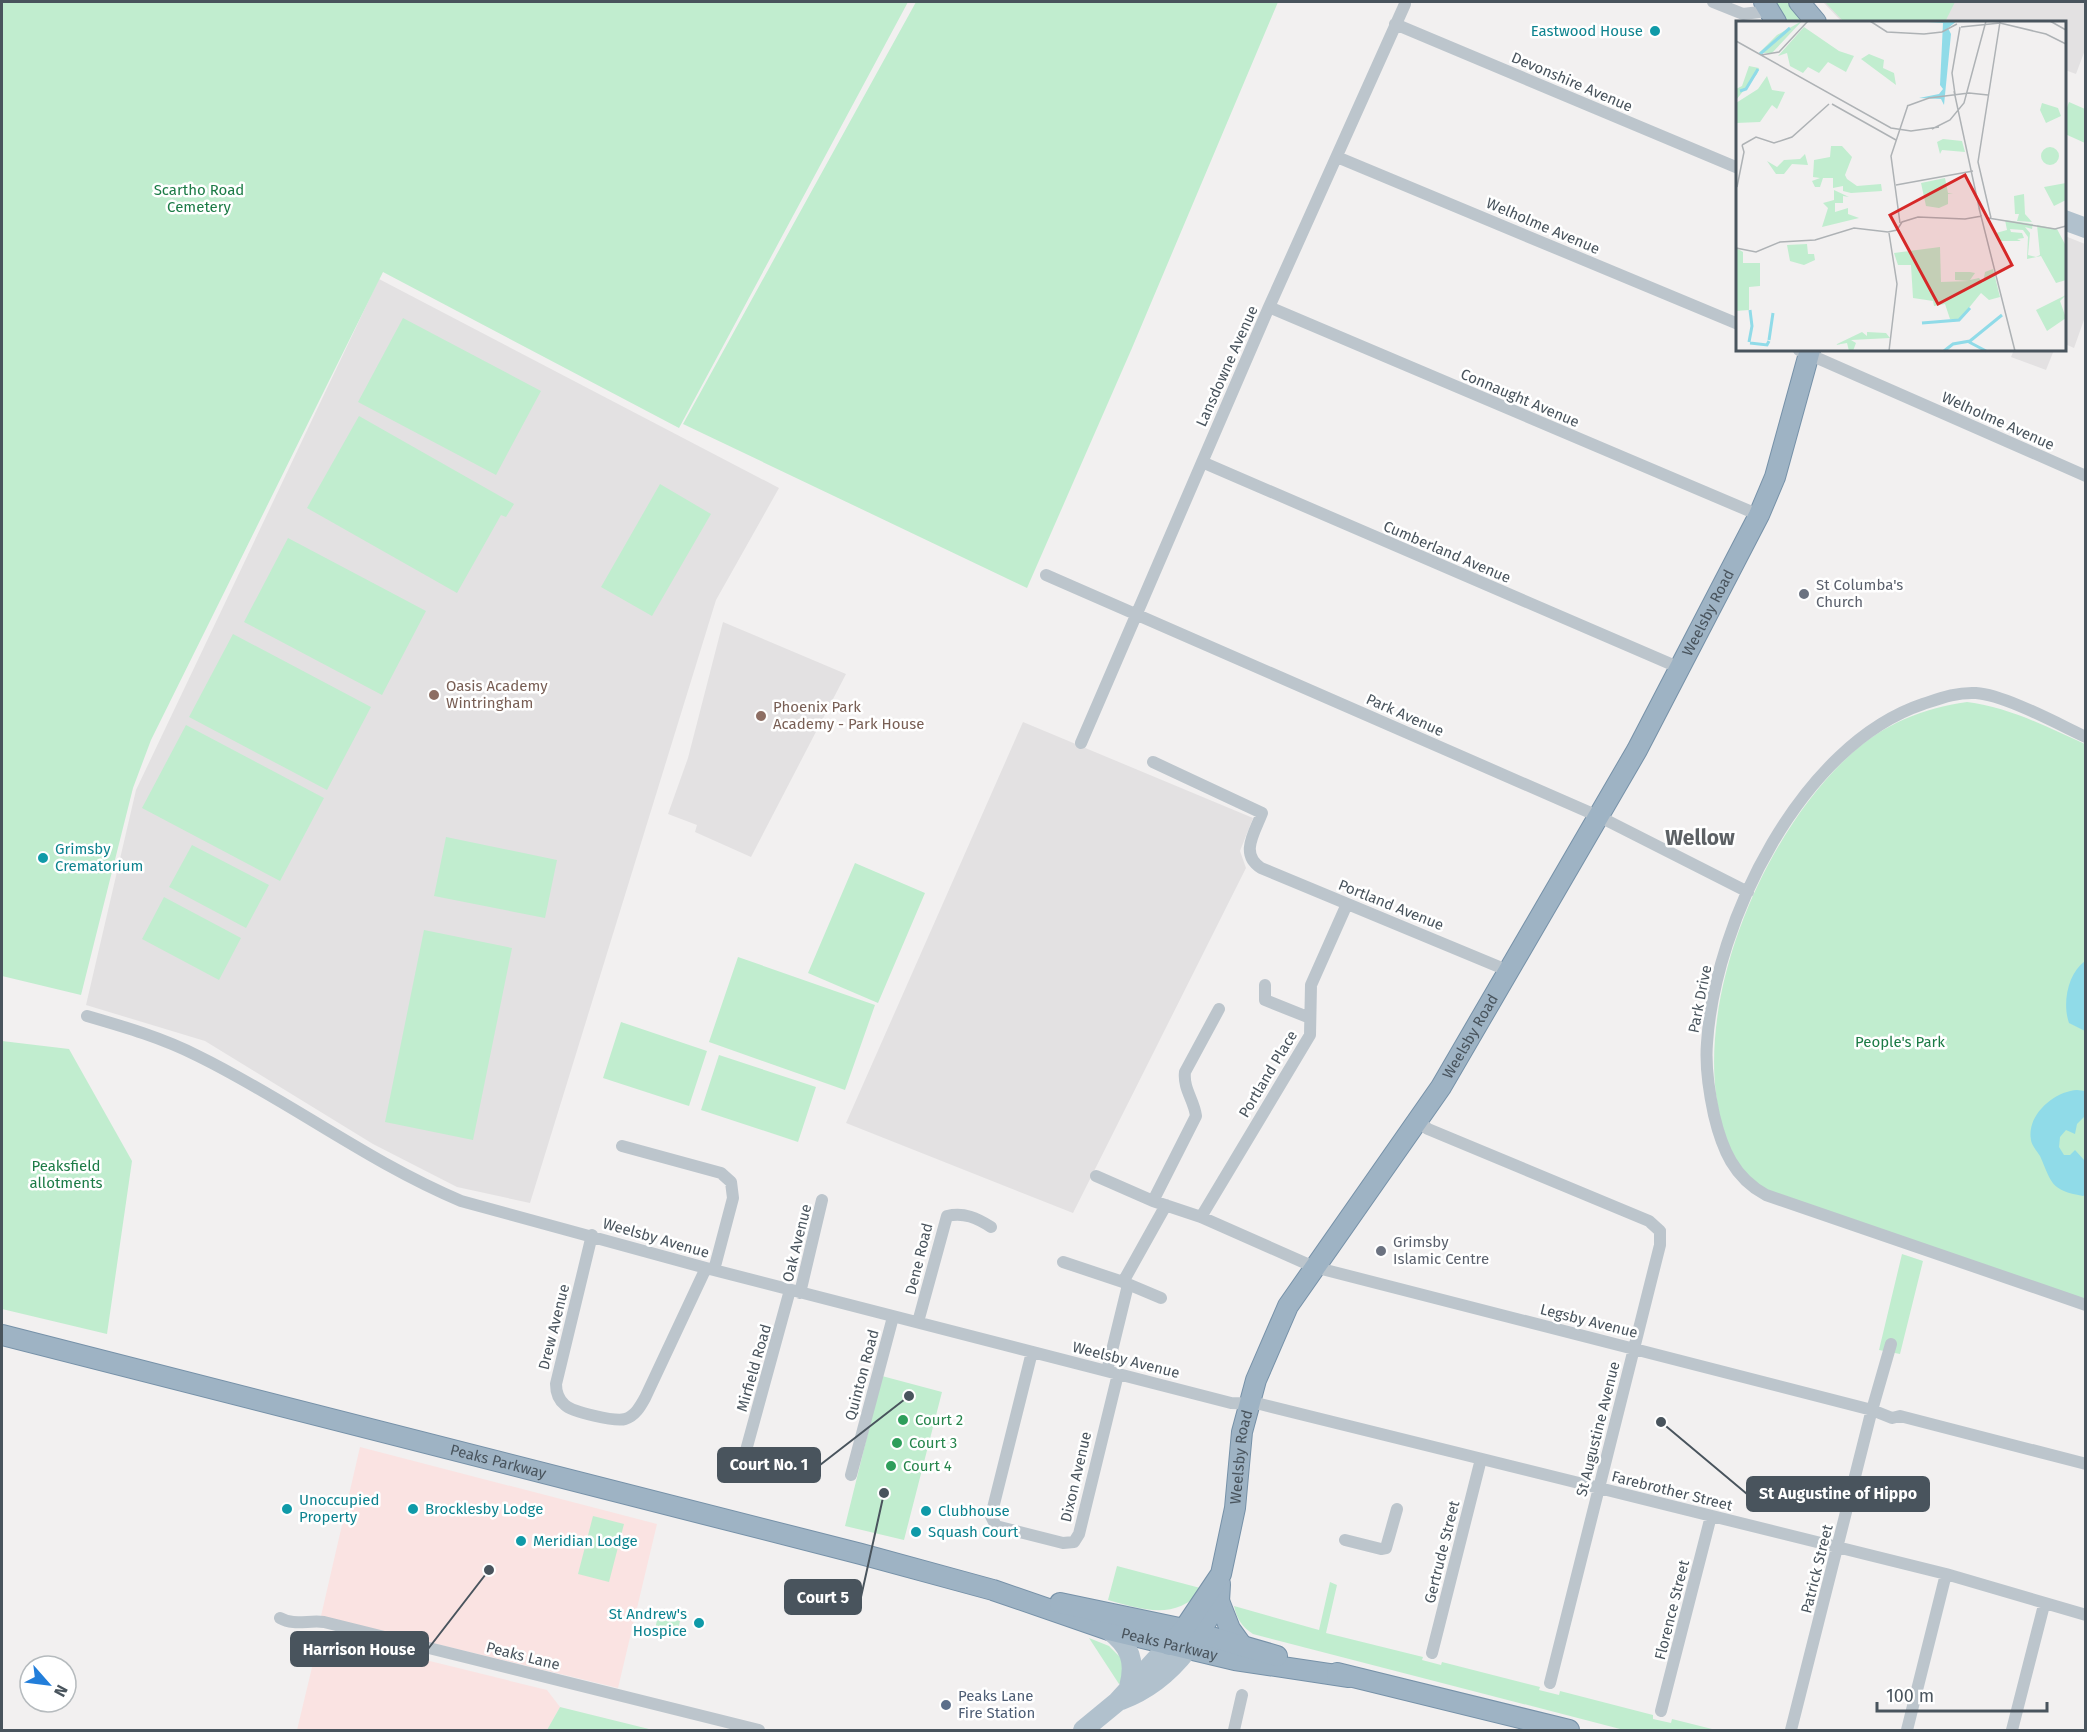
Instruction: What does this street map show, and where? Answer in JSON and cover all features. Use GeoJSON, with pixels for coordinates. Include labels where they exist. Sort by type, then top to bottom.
{"type":"FeatureCollection","features":[{"type":"Feature","properties":{"kind":"highway"},"geometry":{"type":"LineString","coordinates":[[1799,2],[1815,21]]}},
{"type":"Feature","properties":{"kind":"highway","name":"Weelsby Road"},"geometry":{"type":"LineString","coordinates":[[1178,1648],[1192,1631],[1221,1574],[1235,1508],[1242,1432],[1267,1350],[1288,1306],[1418,1122],[1600,817],[1759,515],[1775,477],[1806,351]]}},
{"type":"Feature","properties":{"kind":"highway","name":"Peaks Parkway"},"geometry":{"type":"LineString","coordinates":[[2,1335],[493,1458],[993,1590],[1192,1631],[1349,1677],[1569,1731]]}},
{"type":"Feature","properties":{"kind":"highway"},"geometry":{"type":"LineString","coordinates":[[1221,1574],[1219,1601],[1230,1629],[1244,1647]]}},
{"type":"Feature","properties":{"kind":"highway","name":"Peaks Parkway"},"geometry":{"type":"LineString","coordinates":[[993,1590],[1108,1630],[1178,1648],[1235,1660],[1349,1677]]}},
{"type":"Feature","properties":{"kind":"highway"},"geometry":{"type":"LineString","coordinates":[[1192,1631],[1219,1601]]}},
{"type":"Feature","properties":{"kind":"main road"},"geometry":{"type":"LineString","coordinates":[[2066,221],[2085,228]]}},
{"type":"Feature","properties":{"kind":"main road"},"geometry":{"type":"LineString","coordinates":[[1108,1630],[1121,1639],[1132,1657],[1132,1675],[1123,1694]]}},
{"type":"Feature","properties":{"kind":"main road","name":"Weelsby Road"},"geometry":{"type":"LineString","coordinates":[[1083,1731],[1123,1694],[1140,1693],[1163,1676],[1178,1648]]}},
{"type":"Feature","properties":{"kind":"street"},"geometry":{"type":"LineString","coordinates":[[1713,2],[1743,14],[1769,12]]}},
{"type":"Feature","properties":{"kind":"street","name":"Lansdowne Avenue"},"geometry":{"type":"LineString","coordinates":[[1081,743],[1269,307],[1406,4]]}},
{"type":"Feature","properties":{"kind":"street","name":"Devonshire Avenue"},"geometry":{"type":"LineString","coordinates":[[1395,24],[1736,168]]}},
{"type":"Feature","properties":{"kind":"street","name":"Welholme Avenue"},"geometry":{"type":"LineString","coordinates":[[1337,157],[1736,324]]}},
{"type":"Feature","properties":{"kind":"street","name":"Connaught Avenue"},"geometry":{"type":"LineString","coordinates":[[1269,307],[1759,515]]}},
{"type":"Feature","properties":{"kind":"street","name":"Welholme Avenue"},"geometry":{"type":"LineString","coordinates":[[1806,351],[2085,476]]}},
{"type":"Feature","properties":{"kind":"street","name":"Cumberland Avenue"},"geometry":{"type":"LineString","coordinates":[[1202,462],[1680,668]]}},
{"type":"Feature","properties":{"kind":"street","name":"Park Avenue"},"geometry":{"type":"LineString","coordinates":[[1046,575],[1600,817],[1748,892]]}},
{"type":"Feature","properties":{"kind":"street","name":"Park Drive"},"geometry":{"type":"LineString","coordinates":[[2085,737],[2005,701],[1978,693],[1952,694],[1905,710],[1862,736],[1821,775],[1786,820],[1748,892],[1723,957],[1709,1026],[1706,1060],[1719,1134],[1735,1169],[1747,1186],[1788,1203],[2085,1305]]}},
{"type":"Feature","properties":{"kind":"street","name":"Portland Avenue"},"geometry":{"type":"LineString","coordinates":[[1153,762],[1262,813],[1249,852],[1251,859],[1261,868],[1509,971]]}},
{"type":"Feature","properties":{"kind":"street","name":"Portland Place"},"geometry":{"type":"LineString","coordinates":[[1201,1217],[1310,1035],[1311,985],[1347,904]]}},
{"type":"Feature","properties":{"kind":"street"},"geometry":{"type":"LineString","coordinates":[[1265,985],[1265,1000],[1310,1018]]}},
{"type":"Feature","properties":{"kind":"street"},"geometry":{"type":"LineString","coordinates":[[1153,1201],[1196,1116],[1195,1103],[1184,1082],[1185,1072],[1219,1009]]}},
{"type":"Feature","properties":{"kind":"street","name":"Weelsby Avenue"},"geometry":{"type":"LineString","coordinates":[[87,1016],[152,1036],[199,1056],[419,1183],[461,1201],[893,1317],[1231,1403],[1250,1402]]}},
{"type":"Feature","properties":{"kind":"street","name":"St Augustine Avenue"},"geometry":{"type":"LineString","coordinates":[[1418,1122],[1471,1147],[1649,1221],[1660,1231],[1660,1245],[1550,1683]]}},
{"type":"Feature","properties":{"kind":"street","name":"Drew Avenue"},"geometry":{"type":"LineString","coordinates":[[592,1235],[556,1384],[560,1399],[571,1409],[614,1420],[624,1420],[632,1415],[645,1398],[710,1269],[733,1198],[731,1182],[721,1173],[622,1146]]}},
{"type":"Feature","properties":{"kind":"street","name":"Legsby Avenue"},"geometry":{"type":"LineString","coordinates":[[1096,1176],[1153,1201],[1201,1217],[1314,1267],[1872,1410],[1892,1418],[1900,1416],[2085,1464]]}},
{"type":"Feature","properties":{"kind":"street","name":"Oak Avenue"},"geometry":{"type":"LineString","coordinates":[[795,1292],[822,1200]]}},
{"type":"Feature","properties":{"kind":"street","name":"Dixon Avenue"},"geometry":{"type":"LineString","coordinates":[[1032,1352],[991,1516],[996,1526],[1063,1544],[1074,1542],[1078,1534],[1112,1372],[1126,1283],[1166,1205]]}},
{"type":"Feature","properties":{"kind":"street","name":"Dene Road"},"geometry":{"type":"LineString","coordinates":[[918,1322],[947,1216],[954,1214],[974,1216],[991,1227]]}},
{"type":"Feature","properties":{"kind":"street"},"geometry":{"type":"LineString","coordinates":[[1063,1262],[1126,1283],[1161,1298]]}},
{"type":"Feature","properties":{"kind":"street","name":"Mirfield Road"},"geometry":{"type":"LineString","coordinates":[[745,1454],[795,1292]]}},
{"type":"Feature","properties":{"kind":"street","name":"Quinton Road"},"geometry":{"type":"LineString","coordinates":[[851,1475],[893,1317]]}},
{"type":"Feature","properties":{"kind":"street","name":"Patrick Street"},"geometry":{"type":"LineString","coordinates":[[1791,1731],[1872,1410],[1891,1344]]}},
{"type":"Feature","properties":{"kind":"street","name":"Farebrother Street"},"geometry":{"type":"LineString","coordinates":[[1250,1402],[1946,1574],[2044,1605],[2085,1615]]}},
{"type":"Feature","properties":{"kind":"street","name":"Gertrude Street"},"geometry":{"type":"LineString","coordinates":[[1431,1653],[1481,1459]]}},
{"type":"Feature","properties":{"kind":"street"},"geometry":{"type":"LineString","coordinates":[[1345,1540],[1381,1549],[1386,1548],[1397,1509]]}},
{"type":"Feature","properties":{"kind":"street","name":"Florence Street"},"geometry":{"type":"LineString","coordinates":[[1661,1711],[1711,1516]]}},
{"type":"Feature","properties":{"kind":"street"},"geometry":{"type":"LineString","coordinates":[[1907,1731],[1946,1574]]}},
{"type":"Feature","properties":{"kind":"street"},"geometry":{"type":"LineString","coordinates":[[2012,1731],[2044,1605]]}},
{"type":"Feature","properties":{"kind":"street","name":"Peaks Lane"},"geometry":{"type":"LineString","coordinates":[[280,1618],[290,1624],[310,1620],[324,1622],[758,1730]]}},
{"type":"Feature","properties":{"kind":"street"},"geometry":{"type":"LineString","coordinates":[[1234,1731],[1242,1695]]}},
{"type":"Feature","properties":{"kind":"shaded area"},"geometry":{"type":"Polygon","coordinates":[[[1823,2],[2085,2],[2085,50],[2076,74],[2066,70],[2066,21],[1841,21],[1823,2]]]}},
{"type":"Feature","properties":{"kind":"shaded area"},"geometry":{"type":"Polygon","coordinates":[[[2066,236],[2085,244],[2085,317],[2074,348],[2066,344],[2066,236]]]}},
{"type":"Feature","properties":{"kind":"shaded area","name":"Oasis Academy Wintringham"},"geometry":{"type":"Polygon","coordinates":[[[379,279],[779,488],[716,600],[530,1203],[457,1187],[373,1144],[205,1041],[86,1005],[136,790],[379,279]]]}},
{"type":"Feature","properties":{"kind":"shaded area"},"geometry":{"type":"Polygon","coordinates":[[[2014,351],[2054,351],[2046,370],[2011,357],[2014,351]]]}},
{"type":"Feature","properties":{"kind":"shaded area","name":"Phoenix Park Academy - Park House"},"geometry":{"type":"Polygon","coordinates":[[[723,622],[846,674],[751,857],[695,832],[697,825],[668,814],[688,758],[723,622]]]}},
{"type":"Feature","properties":{"kind":"shaded area"},"geometry":{"type":"Polygon","coordinates":[[[1023,722],[1253,818],[1240,851],[1246,868],[1073,1213],[846,1123],[1023,722]]]}},
{"type":"Feature","properties":{"kind":"shaded area"},"geometry":{"type":"Polygon","coordinates":[[[360,1447],[657,1524],[618,1688],[321,1616],[360,1447]]]}},
{"type":"Feature","properties":{"kind":"shaded area"},"geometry":{"type":"Polygon","coordinates":[[[320,1634],[547,1690],[560,1707],[547,1730],[297,1730],[320,1634]]]}},
{"type":"Feature","properties":{"kind":"green space","name":"Scartho Road Cemetery"},"geometry":{"type":"Polygon","coordinates":[[[2,2],[908,2],[679,428],[383,272],[151,740],[133,788],[81,995],[2,976],[2,2]]]}},
{"type":"Feature","properties":{"kind":"green space"},"geometry":{"type":"Polygon","coordinates":[[[916,2],[1278,2],[1132,348],[1027,588],[683,424],[916,2]]]}},
{"type":"Feature","properties":{"kind":"green space"},"geometry":{"type":"Polygon","coordinates":[[[1770,2],[1788,2],[1802,21],[1781,21],[1770,2]]]}},
{"type":"Feature","properties":{"kind":"green space"},"geometry":{"type":"Polygon","coordinates":[[[1825,2],[1955,2],[1946,21],[1843,21],[1825,2]]]}},
{"type":"Feature","properties":{"kind":"green space"},"geometry":{"type":"Polygon","coordinates":[[[2069,102],[2085,109],[2085,143],[2066,134],[2066,110],[2069,102]]]}},
{"type":"Feature","properties":{"kind":"green space"},"geometry":{"type":"Polygon","coordinates":[[[403,318],[541,391],[496,475],[358,402],[403,318]]]}},
{"type":"Feature","properties":{"kind":"green space"},"geometry":{"type":"Polygon","coordinates":[[[359,416],[514,504],[506,517],[501,515],[457,593],[307,508],[359,416]]]}},
{"type":"Feature","properties":{"kind":"green space"},"geometry":{"type":"Polygon","coordinates":[[[660,484],[711,514],[652,616],[601,587],[660,484]]]}},
{"type":"Feature","properties":{"kind":"green space"},"geometry":{"type":"Polygon","coordinates":[[[288,538],[426,611],[382,695],[244,622],[288,538]]]}},
{"type":"Feature","properties":{"kind":"green space"},"geometry":{"type":"Polygon","coordinates":[[[233,634],[371,707],[327,790],[189,717],[233,634]]]}},
{"type":"Feature","properties":{"kind":"green space","name":"People's Park"},"geometry":{"type":"Polygon","coordinates":[[[1967,702],[2013,713],[2085,744],[2086,1300],[1768,1191],[1754,1184],[1742,1171],[1729,1146],[1721,1121],[1714,1075],[1716,1025],[1726,974],[1742,923],[1763,874],[1789,828],[1819,788],[1864,743],[1891,726],[1920,713],[1967,702]]]}},
{"type":"Feature","properties":{"kind":"green space"},"geometry":{"type":"Polygon","coordinates":[[[186,725],[324,798],[280,881],[142,808],[186,725]]]}},
{"type":"Feature","properties":{"kind":"green space"},"geometry":{"type":"Polygon","coordinates":[[[446,837],[557,860],[545,918],[434,896],[446,837]]]}},
{"type":"Feature","properties":{"kind":"green space"},"geometry":{"type":"Polygon","coordinates":[[[192,845],[269,885],[246,928],[169,887],[192,845]]]}},
{"type":"Feature","properties":{"kind":"green space"},"geometry":{"type":"Polygon","coordinates":[[[855,863],[925,893],[878,1003],[808,973],[855,863]]]}},
{"type":"Feature","properties":{"kind":"green space"},"geometry":{"type":"Polygon","coordinates":[[[164,897],[241,938],[219,980],[142,939],[164,897]]]}},
{"type":"Feature","properties":{"kind":"green space"},"geometry":{"type":"Polygon","coordinates":[[[424,930],[512,948],[473,1140],[385,1122],[424,930]]]}},
{"type":"Feature","properties":{"kind":"green space"},"geometry":{"type":"Polygon","coordinates":[[[738,957],[875,1005],[845,1090],[709,1042],[738,957]]]}},
{"type":"Feature","properties":{"kind":"green space"},"geometry":{"type":"Polygon","coordinates":[[[621,1022],[707,1051],[689,1106],[603,1078],[621,1022]]]}},
{"type":"Feature","properties":{"kind":"green space","name":"Peaksfield allotments"},"geometry":{"type":"Polygon","coordinates":[[[2,1041],[69,1049],[132,1161],[107,1334],[2,1309],[2,1041]]]}},
{"type":"Feature","properties":{"kind":"green space"},"geometry":{"type":"Polygon","coordinates":[[[719,1055],[816,1087],[798,1142],[701,1110],[719,1055]]]}},
{"type":"Feature","properties":{"kind":"green space"},"geometry":{"type":"Polygon","coordinates":[[[1902,1254],[1923,1261],[1900,1354],[1879,1350],[1902,1254]]]}},
{"type":"Feature","properties":{"kind":"green space"},"geometry":{"type":"Polygon","coordinates":[[[882,1376],[942,1392],[904,1540],[845,1526],[882,1376]]]}},
{"type":"Feature","properties":{"kind":"green space"},"geometry":{"type":"Polygon","coordinates":[[[593,1516],[624,1524],[609,1582],[578,1574],[593,1516]]]}},
{"type":"Feature","properties":{"kind":"green space"},"geometry":{"type":"Polygon","coordinates":[[[1117,1566],[1204,1589],[1182,1606],[1170,1609],[1147,1609],[1122,1604],[1108,1600],[1117,1566]]]}},
{"type":"Feature","properties":{"kind":"green space"},"geometry":{"type":"Polygon","coordinates":[[[1330,1582],[1337,1585],[1326,1633],[1423,1657],[1422,1660],[1441,1665],[1442,1662],[1540,1687],[1539,1690],[1559,1695],[1560,1691],[1653,1715],[1653,1719],[1671,1723],[1672,1719],[1716,1730],[1624,1730],[1253,1634],[1238,1619],[1235,1611],[1234,1606],[1319,1630],[1330,1582]]]}},
{"type":"Feature","properties":{"kind":"green space"},"geometry":{"type":"Polygon","coordinates":[[[658,1616],[680,1621],[677,1634],[655,1629],[658,1616]]]}},
{"type":"Feature","properties":{"kind":"green space"},"geometry":{"type":"Polygon","coordinates":[[[1089,1638],[1109,1646],[1123,1660],[1123,1681],[1119,1684],[1089,1638]]]}},
{"type":"Feature","properties":{"kind":"green space"},"geometry":{"type":"Polygon","coordinates":[[[560,1707],[653,1730],[547,1730],[560,1707]]]}},
{"type":"Feature","properties":{"kind":"water"},"geometry":{"type":"Polygon","coordinates":[[[2085,961],[2085,1031],[2069,1023],[2066,1007],[2068,989],[2074,973],[2085,961]]]}},
{"type":"Feature","properties":{"kind":"water"},"geometry":{"type":"Polygon","coordinates":[[[2077,1090],[2085,1091],[2085,1116],[2077,1124],[2075,1134],[2066,1130],[2060,1137],[2059,1147],[2064,1155],[2070,1155],[2075,1150],[2085,1161],[2085,1195],[2083,1196],[2064,1191],[2054,1184],[2031,1140],[2033,1122],[2044,1106],[2060,1095],[2077,1090]]]}},
{"type":"Feature","properties":{"kind":"place","name":"Eastwood House"},"geometry":{"type":"Point","coordinates":[1655,31]}},
{"type":"Feature","properties":{"kind":"place","name":"St Columba's Church"},"geometry":{"type":"Point","coordinates":[1804,594]}},
{"type":"Feature","properties":{"kind":"place","name":"Oasis Academy Wintringham"},"geometry":{"type":"Point","coordinates":[434,695]}},
{"type":"Feature","properties":{"kind":"place","name":"Phoenix Park Academy - Park House"},"geometry":{"type":"Point","coordinates":[761,716]}},
{"type":"Feature","properties":{"kind":"place","name":"Grimsby Crematorium"},"geometry":{"type":"Point","coordinates":[43,858]}},
{"type":"Feature","properties":{"kind":"place","name":"Grimsby Islamic Centre"},"geometry":{"type":"Point","coordinates":[1381,1251]}},
{"type":"Feature","properties":{"kind":"place","name":"Court No. 1"},"geometry":{"type":"Point","coordinates":[909,1396]}},
{"type":"Feature","properties":{"kind":"place","name":"Court 2"},"geometry":{"type":"Point","coordinates":[903,1420]}},
{"type":"Feature","properties":{"kind":"place","name":"St Augustine of Hippo"},"geometry":{"type":"Point","coordinates":[1661,1422]}},
{"type":"Feature","properties":{"kind":"place","name":"Court 3"},"geometry":{"type":"Point","coordinates":[897,1443]}},
{"type":"Feature","properties":{"kind":"place","name":"Court 4"},"geometry":{"type":"Point","coordinates":[891,1466]}},
{"type":"Feature","properties":{"kind":"place","name":"Court 5"},"geometry":{"type":"Point","coordinates":[884,1493]}},
{"type":"Feature","properties":{"kind":"place","name":"Unoccupied Property"},"geometry":{"type":"Point","coordinates":[287,1509]}},
{"type":"Feature","properties":{"kind":"place","name":"Brocklesby Lodge"},"geometry":{"type":"Point","coordinates":[413,1509]}},
{"type":"Feature","properties":{"kind":"place","name":"Clubhouse"},"geometry":{"type":"Point","coordinates":[926,1511]}},
{"type":"Feature","properties":{"kind":"place","name":"Squash Court"},"geometry":{"type":"Point","coordinates":[916,1532]}},
{"type":"Feature","properties":{"kind":"place","name":"Meridian Lodge"},"geometry":{"type":"Point","coordinates":[521,1541]}},
{"type":"Feature","properties":{"kind":"place","name":"Harrison House"},"geometry":{"type":"Point","coordinates":[489,1570]}},
{"type":"Feature","properties":{"kind":"place","name":"St Andrew's Hospice"},"geometry":{"type":"Point","coordinates":[699,1623]}},
{"type":"Feature","properties":{"kind":"place","name":"Peaks Lane Fire Station"},"geometry":{"type":"Point","coordinates":[946,1705]}},
{"type":"Feature","properties":{"kind":"district","name":"Wellow"},"geometry":{"type":"Point","coordinates":[1700,838]}}]}
